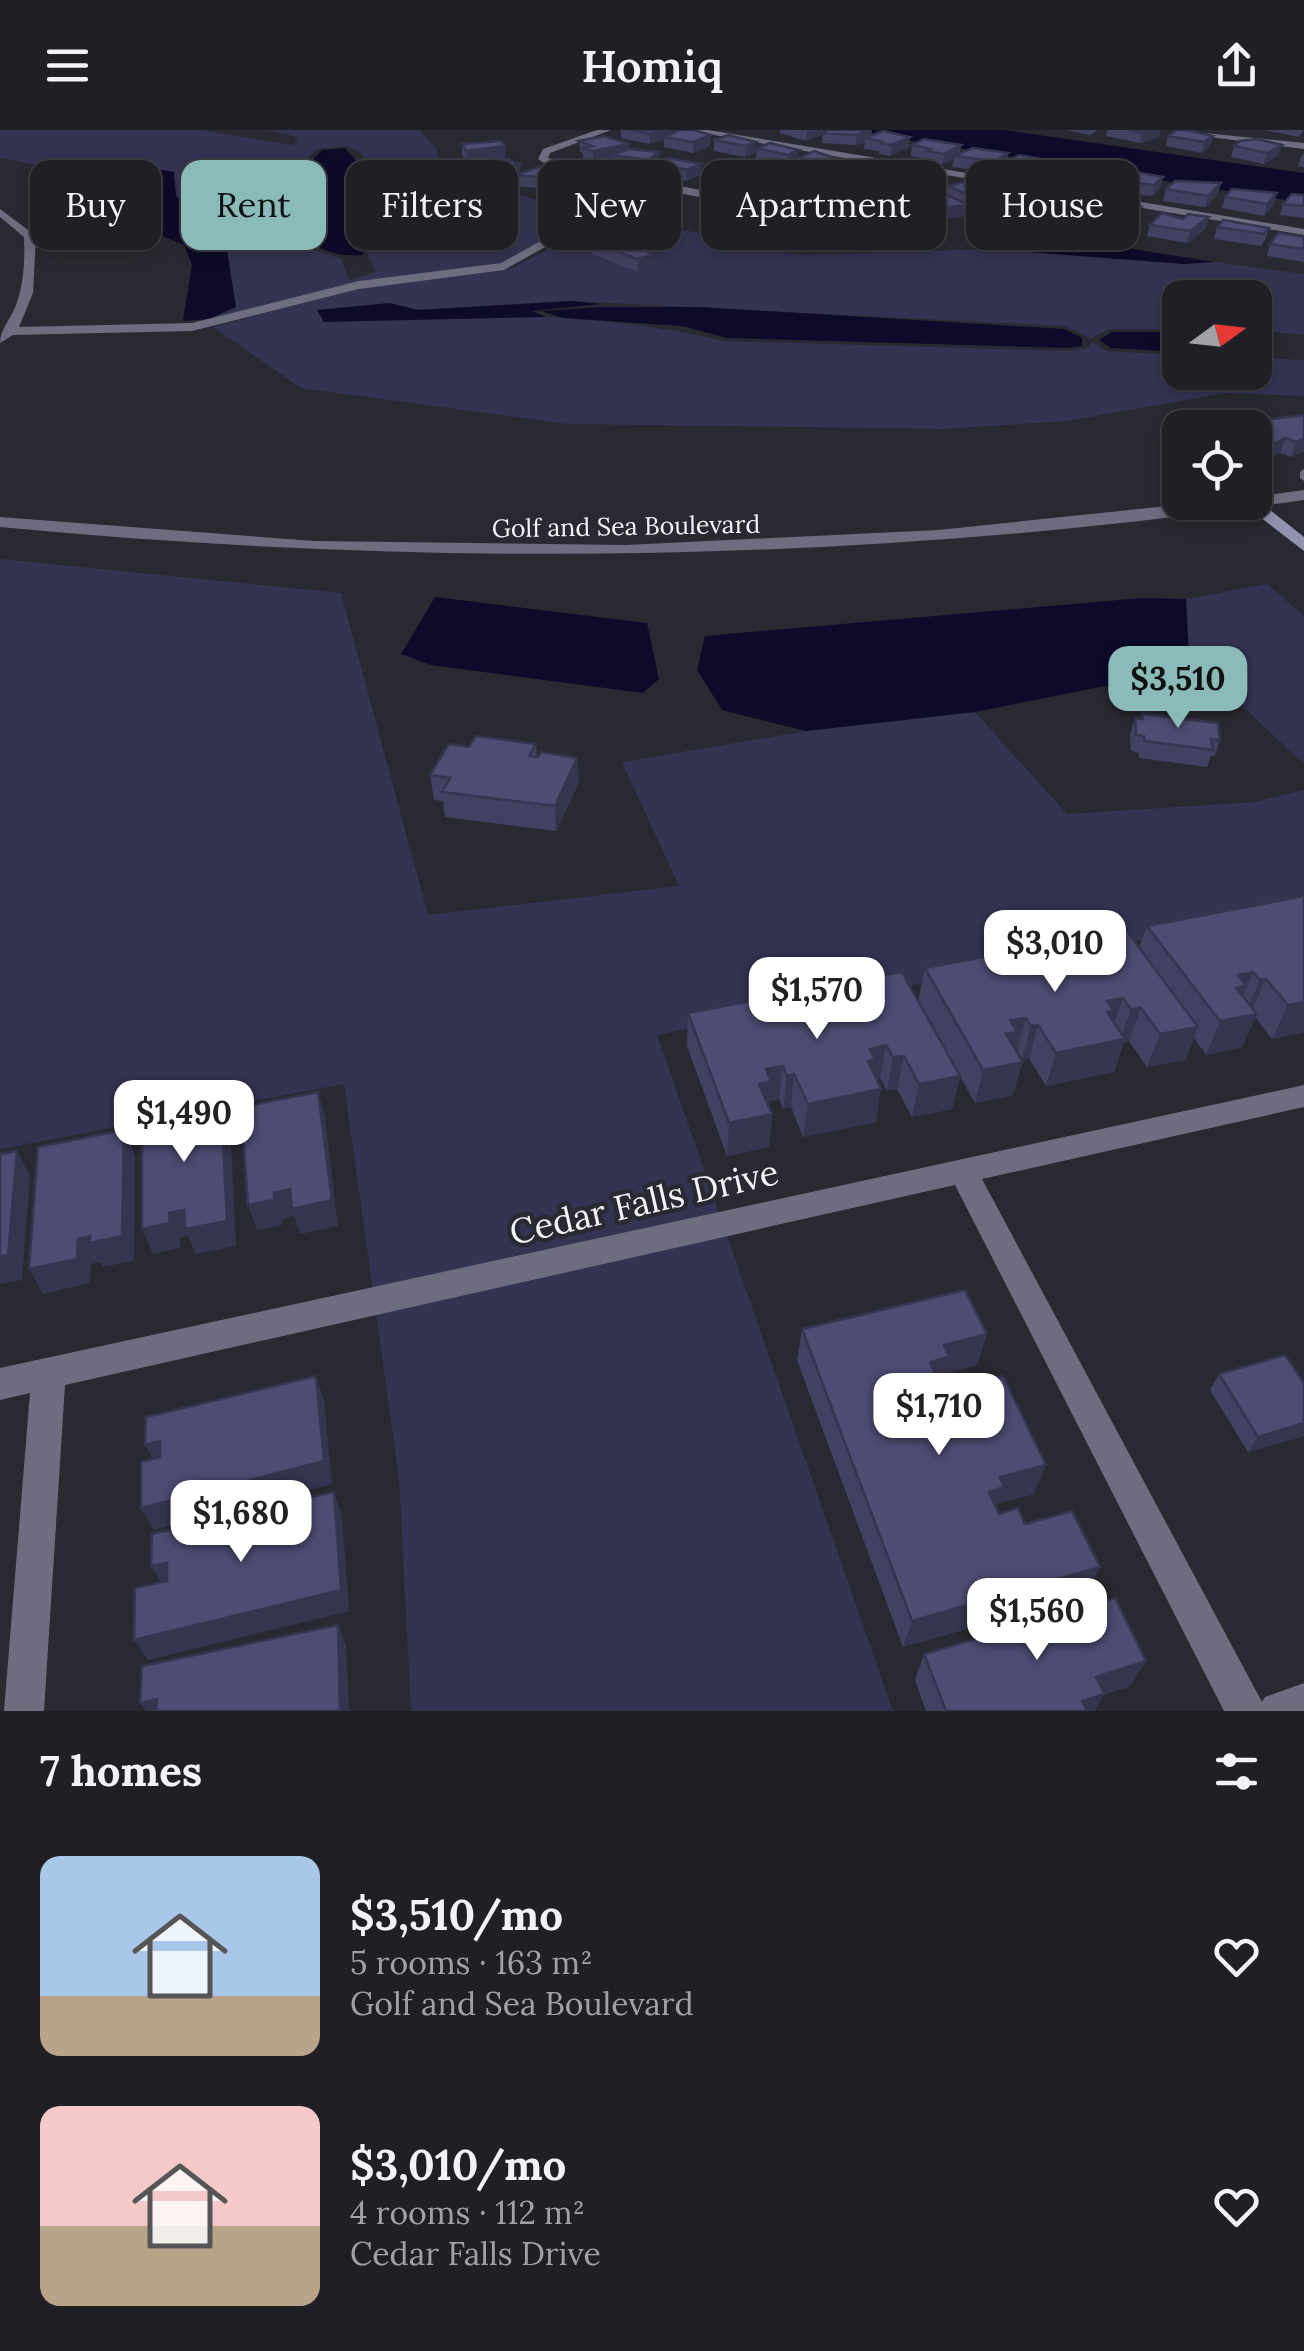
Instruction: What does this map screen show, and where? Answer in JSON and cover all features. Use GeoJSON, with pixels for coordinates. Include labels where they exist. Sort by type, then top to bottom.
{"type":"FeatureCollection","features":[{"type":"Feature","properties":{"kind":"street"},"geometry":{"type":"LineString","coordinates":[[545,160],[546,151],[606,130]]}},
{"type":"Feature","properties":{"kind":"street"},"geometry":{"type":"LineString","coordinates":[[691,130],[861,160]]}},
{"type":"Feature","properties":{"kind":"street"},"geometry":{"type":"LineString","coordinates":[[1179,130],[1304,146]]}},
{"type":"Feature","properties":{"kind":"street"},"geometry":{"type":"LineString","coordinates":[[946,175],[1304,232]]}},
{"type":"Feature","properties":{"kind":"street"},"geometry":{"type":"LineString","coordinates":[[0,212],[30,236],[24,290],[13,331]]}},
{"type":"Feature","properties":{"kind":"street"},"geometry":{"type":"LineString","coordinates":[[0,339],[13,331],[192,326],[359,285],[504,266],[538,247]]}},
{"type":"Feature","properties":{"kind":"street","name":"Golf and Sea Boulevard"},"geometry":{"type":"LineString","coordinates":[[1272,499],[1304,495]]}},
{"type":"Feature","properties":{"kind":"street","name":"Golf and Sea Boulevard"},"geometry":{"type":"LineString","coordinates":[[0,522],[183,542],[523,554],[917,541],[1162,512]]}},
{"type":"Feature","properties":{"kind":"street"},"geometry":{"type":"LineString","coordinates":[[1272,519],[1304,546]]}},
{"type":"Feature","properties":{"kind":"street","name":"Cedar Falls Drive"},"geometry":{"type":"LineString","coordinates":[[0,1384],[1304,1096]]}},
{"type":"Feature","properties":{"kind":"street"},"geometry":{"type":"LineString","coordinates":[[962,1170],[1246,1711]]}},
{"type":"Feature","properties":{"kind":"street"},"geometry":{"type":"LineString","coordinates":[[24,1711],[49,1373]]}},
{"type":"Feature","properties":{"kind":"street"},"geometry":{"type":"LineString","coordinates":[[1279,1711],[1304,1703]]}},
{"type":"Feature","properties":{"kind":"shaded area"},"geometry":{"type":"Polygon","coordinates":[[[0,130],[201,130],[291,145],[298,142],[294,136],[263,130],[419,130],[436,148],[439,160],[366,160],[346,146],[317,149],[305,160],[181,160],[181,203],[161,189],[161,160],[30,160],[30,164],[0,158],[0,130]]]}},
{"type":"Feature","properties":{"kind":"shaded area"},"geometry":{"type":"Polygon","coordinates":[[[843,130],[1004,130],[1304,173],[1304,203],[1139,177],[1139,160],[1032,160],[843,130]]]}},
{"type":"Feature","properties":{"kind":"shaded area"},"geometry":{"type":"Polygon","coordinates":[[[345,148],[356,160],[346,160],[346,250],[365,250],[362,255],[326,250],[326,160],[312,160],[322,150],[345,148]]]}},
{"type":"Feature","properties":{"kind":"shaded area"},"geometry":{"type":"Polygon","coordinates":[[[161,170],[174,172],[176,196],[181,200],[181,244],[161,235],[161,170]]]}},
{"type":"Feature","properties":{"kind":"shaded area"},"geometry":{"type":"Polygon","coordinates":[[[518,195],[538,200],[538,243],[498,264],[354,283],[204,321],[201,319],[209,318],[221,250],[315,250],[341,259],[349,280],[376,272],[367,256],[371,250],[518,250],[518,195]]]}},
{"type":"Feature","properties":{"kind":"shaded area"},"geometry":{"type":"Polygon","coordinates":[[[681,230],[701,233],[701,250],[803,255],[1002,250],[1184,264],[1214,262],[1304,274],[1304,335],[1272,332],[1272,280],[1162,280],[1162,329],[1110,329],[1091,338],[1064,326],[570,301],[418,310],[390,303],[318,310],[574,319],[723,341],[1070,351],[1090,347],[1092,342],[1106,351],[1162,354],[1162,390],[1272,390],[1272,359],[1304,360],[1304,396],[1225,393],[1068,421],[943,429],[567,424],[301,388],[213,327],[362,288],[513,268],[546,250],[681,250],[681,230]]]}},
{"type":"Feature","properties":{"kind":"shaded area"},"geometry":{"type":"Polygon","coordinates":[[[186,250],[227,250],[236,307],[209,319],[183,321],[192,265],[186,250]]]}},
{"type":"Feature","properties":{"kind":"shaded area"},"geometry":{"type":"Polygon","coordinates":[[[1002,250],[1139,250],[1214,262],[1184,264],[1002,250]]]}},
{"type":"Feature","properties":{"kind":"shaded area"},"geometry":{"type":"Polygon","coordinates":[[[570,301],[602,304],[532,311],[546,317],[324,322],[317,310],[390,303],[418,310],[570,301]]]}},
{"type":"Feature","properties":{"kind":"shaded area"},"geometry":{"type":"Polygon","coordinates":[[[699,307],[1064,329],[1082,338],[1082,346],[727,338],[682,326],[563,318],[541,311],[699,307]]]}},
{"type":"Feature","properties":{"kind":"shaded area"},"geometry":{"type":"Polygon","coordinates":[[[1112,332],[1162,332],[1162,351],[1111,348],[1099,340],[1112,332]]]}},
{"type":"Feature","properties":{"kind":"shaded area"},"geometry":{"type":"Polygon","coordinates":[[[0,559],[341,593],[428,915],[679,886],[622,762],[806,731],[975,712],[1067,814],[1255,802],[1304,790],[1304,908],[657,1035],[893,1711],[411,1711],[399,1478],[344,1084],[0,1149],[0,559]]]}},
{"type":"Feature","properties":{"kind":"shaded area"},"geometry":{"type":"Polygon","coordinates":[[[1267,584],[1304,616],[1304,764],[1189,656],[1186,599],[1267,584]]]}},
{"type":"Feature","properties":{"kind":"shaded area"},"geometry":{"type":"Polygon","coordinates":[[[435,597],[647,623],[659,679],[643,693],[431,665],[401,654],[435,597]]]}},
{"type":"Feature","properties":{"kind":"shaded area"},"geometry":{"type":"Polygon","coordinates":[[[1142,598],[1186,599],[1189,656],[1201,667],[975,712],[806,731],[722,710],[697,670],[705,636],[1142,598]]]}},
{"type":"Feature","properties":{"kind":"building"},"geometry":{"type":"Polygon","coordinates":[[[680,130],[711,135],[693,142],[664,137],[680,130]]]}},
{"type":"Feature","properties":{"kind":"building"},"geometry":{"type":"Polygon","coordinates":[[[869,130],[857,135],[823,133],[869,130]]]}},
{"type":"Feature","properties":{"kind":"building"},"geometry":{"type":"Polygon","coordinates":[[[1177,130],[1213,136],[1204,142],[1168,136],[1177,130]]]}},
{"type":"Feature","properties":{"kind":"building"},"geometry":{"type":"Polygon","coordinates":[[[883,131],[910,137],[891,145],[865,138],[883,131]]]}},
{"type":"Feature","properties":{"kind":"building"},"geometry":{"type":"Polygon","coordinates":[[[728,135],[756,142],[746,146],[714,140],[728,135]]]}},
{"type":"Feature","properties":{"kind":"building"},"geometry":{"type":"Polygon","coordinates":[[[604,136],[628,144],[593,151],[582,148],[592,146],[579,141],[604,136]]]}},
{"type":"Feature","properties":{"kind":"building"},"geometry":{"type":"Polygon","coordinates":[[[924,139],[961,145],[944,154],[912,145],[924,139]]]}},
{"type":"Feature","properties":{"kind":"building"},"geometry":{"type":"Polygon","coordinates":[[[1257,139],[1282,145],[1267,153],[1234,146],[1240,141],[1257,139]]]}},
{"type":"Feature","properties":{"kind":"building"},"geometry":{"type":"Polygon","coordinates":[[[501,141],[505,146],[466,151],[462,144],[501,141]]]}},
{"type":"Feature","properties":{"kind":"building"},"geometry":{"type":"Polygon","coordinates":[[[770,143],[799,150],[788,155],[757,148],[770,143]]]}},
{"type":"Feature","properties":{"kind":"building"},"geometry":{"type":"Polygon","coordinates":[[[973,148],[1008,153],[997,160],[954,156],[973,148]]]}},
{"type":"Feature","properties":{"kind":"building"},"geometry":{"type":"Polygon","coordinates":[[[629,149],[659,152],[648,160],[612,155],[629,149]]]}},
{"type":"Feature","properties":{"kind":"building"},"geometry":{"type":"Polygon","coordinates":[[[814,151],[840,160],[794,160],[814,151]]]}},
{"type":"Feature","properties":{"kind":"building"},"geometry":{"type":"Polygon","coordinates":[[[1019,155],[1046,160],[1010,160],[1019,155]]]}},
{"type":"Feature","properties":{"kind":"building"},"geometry":{"type":"Polygon","coordinates":[[[681,160],[701,164],[681,169],[681,160]]]}},
{"type":"Feature","properties":{"kind":"building"},"geometry":{"type":"Polygon","coordinates":[[[538,167],[538,177],[518,174],[538,167]]]}},
{"type":"Feature","properties":{"kind":"building"},"geometry":{"type":"Polygon","coordinates":[[[1139,173],[1163,177],[1154,185],[1139,184],[1139,173]]]}},
{"type":"Feature","properties":{"kind":"building"},"geometry":{"type":"Polygon","coordinates":[[[966,181],[966,194],[948,186],[966,181]]]}},
{"type":"Feature","properties":{"kind":"building"},"geometry":{"type":"Polygon","coordinates":[[[1175,181],[1221,183],[1208,196],[1166,189],[1175,181]]]}},
{"type":"Feature","properties":{"kind":"building"},"geometry":{"type":"Polygon","coordinates":[[[1232,189],[1277,193],[1267,204],[1225,197],[1232,189]]]}},
{"type":"Feature","properties":{"kind":"building"},"geometry":{"type":"Polygon","coordinates":[[[946,194],[966,204],[946,208],[946,194]]]}},
{"type":"Feature","properties":{"kind":"building"},"geometry":{"type":"Polygon","coordinates":[[[1292,194],[1304,195],[1304,206],[1283,204],[1292,194]]]}},
{"type":"Feature","properties":{"kind":"building"},"geometry":{"type":"Polygon","coordinates":[[[1162,213],[1183,219],[1188,214],[1209,217],[1190,231],[1150,225],[1162,213]]]}},
{"type":"Feature","properties":{"kind":"building"},"geometry":{"type":"Polygon","coordinates":[[[1223,220],[1269,228],[1264,234],[1217,227],[1223,220]]]}},
{"type":"Feature","properties":{"kind":"building"},"geometry":{"type":"Polygon","coordinates":[[[1278,233],[1304,237],[1304,249],[1270,244],[1278,233]]]}},
{"type":"Feature","properties":{"kind":"building"},"geometry":{"type":"Polygon","coordinates":[[[613,250],[650,250],[645,251],[654,255],[637,259],[613,250]]]}},
{"type":"Feature","properties":{"kind":"building"},"geometry":{"type":"Polygon","coordinates":[[[1304,415],[1304,439],[1296,442],[1285,438],[1272,444],[1272,419],[1304,415]]]}},
{"type":"Feature","properties":{"kind":"building"},"geometry":{"type":"Polygon","coordinates":[[[1142,714],[1218,723],[1220,740],[1211,739],[1213,750],[1144,741],[1144,736],[1136,735],[1135,718],[1143,719],[1142,714]]]}},
{"type":"Feature","properties":{"kind":"building"},"geometry":{"type":"Polygon","coordinates":[[[476,736],[536,744],[529,756],[538,757],[541,752],[577,758],[555,806],[442,792],[450,778],[430,775],[449,744],[469,747],[476,736]]]}},
{"type":"Feature","properties":{"kind":"building"},"geometry":{"type":"Polygon","coordinates":[[[1304,896],[1304,1002],[1288,1005],[1266,979],[1260,980],[1253,972],[1238,975],[1246,985],[1236,988],[1257,1014],[1220,1021],[1147,926],[1304,896]]]}},
{"type":"Feature","properties":{"kind":"building"},"geometry":{"type":"Polygon","coordinates":[[[1126,930],[1198,1027],[1160,1034],[1141,1008],[1131,1009],[1123,998],[1107,1001],[1114,1011],[1107,1012],[1125,1039],[1056,1053],[1038,1025],[1031,1026],[1026,1018],[1010,1020],[1017,1032],[1006,1034],[1023,1062],[983,1070],[925,968],[1126,930]]]}},
{"type":"Feature","properties":{"kind":"building"},"geometry":{"type":"Polygon","coordinates":[[[902,972],[960,1076],[919,1084],[904,1056],[893,1057],[886,1045],[870,1049],[875,1059],[868,1061],[881,1089],[808,1104],[794,1074],[787,1076],[783,1066],[766,1069],[771,1081],[759,1084],[772,1114],[729,1123],[688,1013],[902,972]]]}},
{"type":"Feature","properties":{"kind":"building"},"geometry":{"type":"Polygon","coordinates":[[[318,1092],[332,1200],[292,1209],[290,1189],[274,1193],[274,1200],[248,1205],[241,1107],[318,1092]]]}},
{"type":"Feature","properties":{"kind":"building"},"geometry":{"type":"Polygon","coordinates":[[[221,1099],[227,1221],[185,1229],[184,1210],[169,1213],[170,1223],[142,1229],[142,1114],[221,1099]]]}},
{"type":"Feature","properties":{"kind":"building"},"geometry":{"type":"Polygon","coordinates":[[[124,1130],[122,1236],[90,1243],[90,1236],[78,1239],[77,1259],[29,1269],[38,1147],[124,1130]]]}},
{"type":"Feature","properties":{"kind":"building"},"geometry":{"type":"Polygon","coordinates":[[[17,1151],[8,1255],[0,1257],[0,1154],[17,1151]]]}},
{"type":"Feature","properties":{"kind":"building"},"geometry":{"type":"Polygon","coordinates":[[[965,1290],[987,1334],[944,1345],[949,1357],[930,1362],[939,1382],[956,1378],[961,1387],[1003,1376],[1046,1465],[1000,1477],[1004,1487],[989,1492],[999,1514],[1018,1508],[1025,1524],[1072,1511],[1100,1567],[912,1621],[802,1329],[965,1290]]]}},
{"type":"Feature","properties":{"kind":"building"},"geometry":{"type":"Polygon","coordinates":[[[1285,1355],[1304,1383],[1304,1423],[1258,1437],[1219,1374],[1285,1355]]]}},
{"type":"Feature","properties":{"kind":"building"},"geometry":{"type":"Polygon","coordinates":[[[316,1376],[324,1461],[141,1508],[141,1462],[160,1457],[160,1441],[145,1445],[146,1417],[316,1376]]]}},
{"type":"Feature","properties":{"kind":"building"},"geometry":{"type":"Polygon","coordinates":[[[334,1492],[341,1590],[134,1640],[135,1588],[167,1581],[167,1563],[151,1566],[152,1534],[334,1492]]]}},
{"type":"Feature","properties":{"kind":"building"},"geometry":{"type":"Polygon","coordinates":[[[1115,1598],[1146,1661],[1096,1677],[1105,1694],[1082,1701],[1087,1711],[946,1711],[924,1654],[1115,1598]]]}},
{"type":"Feature","properties":{"kind":"building"},"geometry":{"type":"Polygon","coordinates":[[[338,1625],[340,1711],[156,1711],[157,1699],[140,1703],[142,1666],[338,1625]]]}}]}
